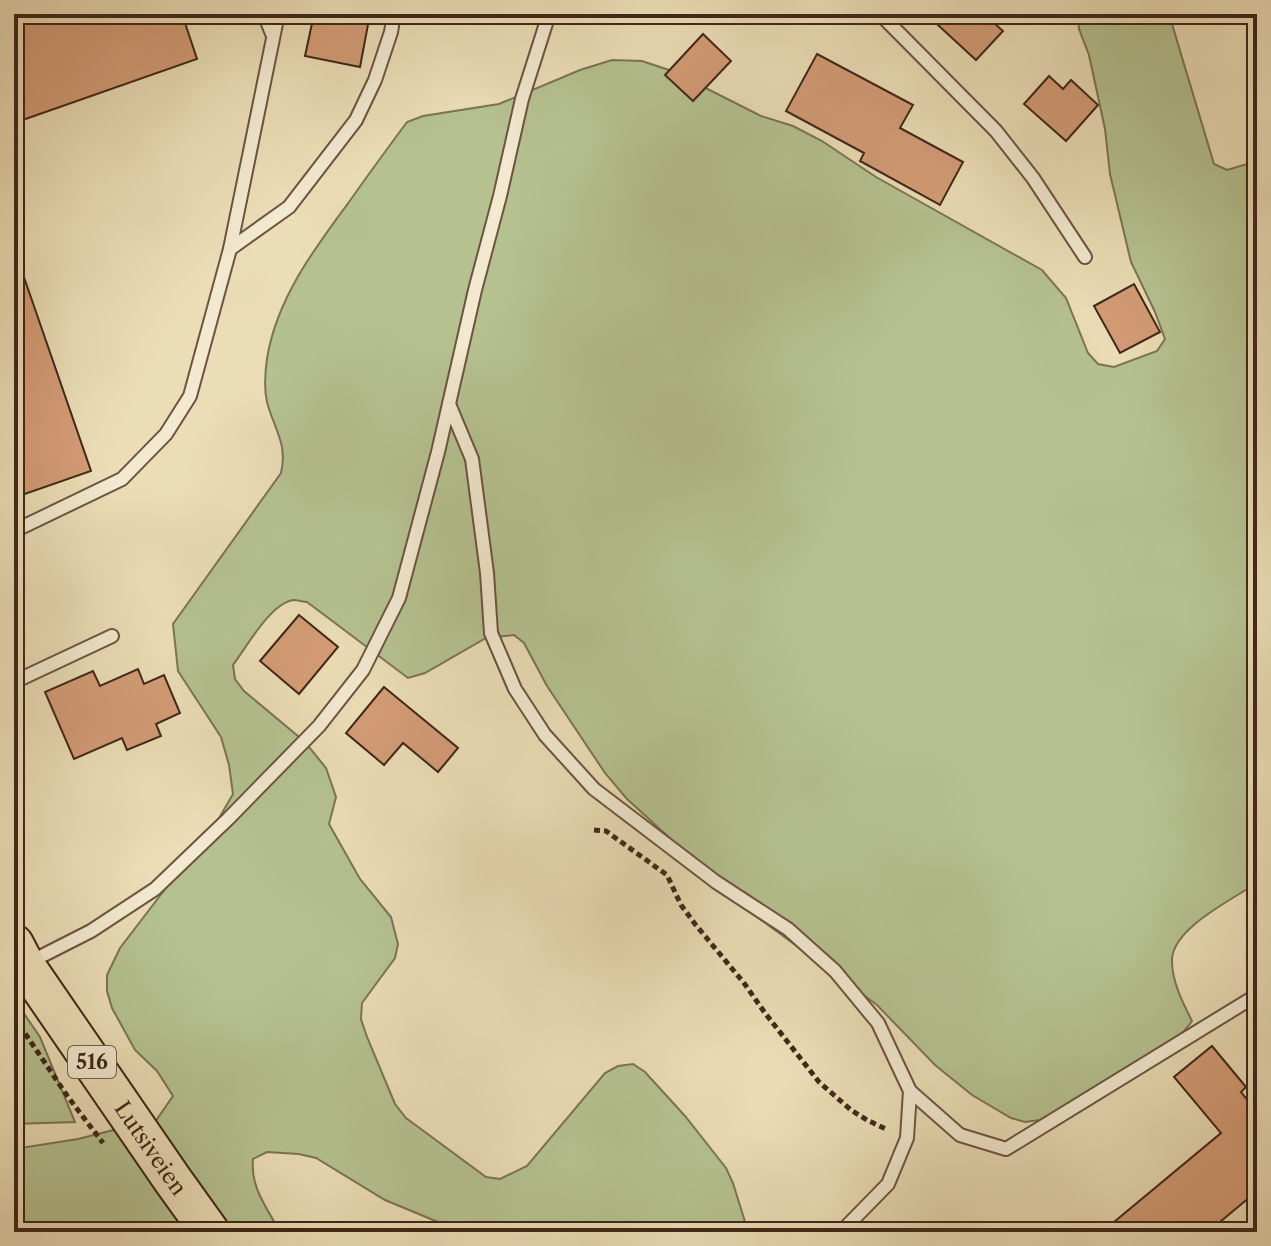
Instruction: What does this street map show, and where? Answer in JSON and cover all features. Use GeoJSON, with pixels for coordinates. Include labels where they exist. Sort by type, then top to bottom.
{"type":"FeatureCollection","features":[{"type":"Feature","properties":{"kind":"main road","name":"Lutsiveien"},"geometry":{"type":"LineString","coordinates":[[20,954],[210,1232]]}},
{"type":"Feature","properties":{"kind":"lane"},"geometry":{"type":"LineString","coordinates":[[264,14],[273,36]]}},
{"type":"Feature","properties":{"kind":"lane"},"geometry":{"type":"LineString","coordinates":[[14,531],[122,479],[166,434],[190,396],[230,249],[278,14]]}},
{"type":"Feature","properties":{"kind":"lane"},"geometry":{"type":"LineString","coordinates":[[230,249],[289,207],[356,120],[375,80],[394,14]]}},
{"type":"Feature","properties":{"kind":"lane"},"geometry":{"type":"LineString","coordinates":[[20,954],[91,931],[155,889],[319,726],[363,670],[399,598],[422,515],[522,99],[549,14]]}},
{"type":"Feature","properties":{"kind":"lane"},"geometry":{"type":"LineString","coordinates":[[880,14],[996,131],[1033,178],[1085,257]]}},
{"type":"Feature","properties":{"kind":"lane"},"geometry":{"type":"LineString","coordinates":[[449,404],[472,459],[487,573],[491,633],[515,689],[545,735],[594,789],[716,882],[788,929],[835,971],[878,1023],[910,1091],[960,1135],[1006,1149],[1257,995]]}},
{"type":"Feature","properties":{"kind":"lane"},"geometry":{"type":"LineString","coordinates":[[14,682],[112,636]]}},
{"type":"Feature","properties":{"kind":"lane"},"geometry":{"type":"LineString","coordinates":[[841,1232],[888,1184],[907,1138],[910,1091]]}},
{"type":"Feature","properties":{"kind":"path"},"geometry":{"type":"LineString","coordinates":[[594,830],[606,831],[667,875],[681,905],[819,1082],[851,1110],[907,1138]]}},
{"type":"Feature","properties":{"kind":"green space"},"geometry":{"type":"Polygon","coordinates":[[[1078,14],[1169,14],[1214,164],[1227,170],[1257,161],[1257,883],[1192,926],[1174,949],[1174,977],[1192,1021],[1180,1035],[1144,1063],[1040,1120],[1025,1122],[1011,1118],[972,1095],[935,1065],[877,1005],[690,864],[673,841],[627,799],[605,773],[547,686],[524,643],[514,635],[486,638],[425,673],[408,678],[307,602],[294,600],[277,609],[260,627],[233,665],[235,679],[244,691],[305,742],[326,768],[336,797],[329,824],[360,879],[391,917],[398,944],[395,958],[362,1003],[361,1019],[395,1104],[406,1118],[486,1177],[500,1179],[527,1166],[605,1073],[618,1066],[633,1064],[645,1072],[685,1116],[726,1168],[746,1225],[745,1232],[454,1232],[385,1200],[316,1158],[267,1152],[253,1159],[254,1179],[260,1197],[280,1232],[14,1232],[14,1149],[78,1139],[157,1119],[173,1096],[157,1071],[135,1050],[112,1008],[107,975],[120,948],[218,820],[233,794],[221,737],[178,671],[173,624],[281,473],[283,453],[267,402],[265,375],[272,337],[288,296],[323,238],[407,122],[423,116],[499,104],[612,60],[642,61],[672,71],[761,116],[793,126],[822,141],[876,177],[1042,270],[1066,298],[1088,353],[1098,364],[1114,367],[1157,351],[1165,339],[1131,262],[1078,14]]]}},
{"type":"Feature","properties":{"kind":"green space"},"geometry":{"type":"Polygon","coordinates":[[[14,999],[40,1037],[75,1122],[14,1124],[14,999]]]}},
{"type":"Feature","properties":{"kind":"building"},"geometry":{"type":"Polygon","coordinates":[[[23,14],[182,14],[197,59],[14,123],[14,17],[23,14]]]}},
{"type":"Feature","properties":{"kind":"building"},"geometry":{"type":"Polygon","coordinates":[[[314,14],[370,14],[360,67],[305,56],[314,14]]]}},
{"type":"Feature","properties":{"kind":"building"},"geometry":{"type":"Polygon","coordinates":[[[926,14],[984,14],[1003,31],[976,60],[926,14]]]}},
{"type":"Feature","properties":{"kind":"building"},"geometry":{"type":"Polygon","coordinates":[[[703,34],[731,61],[693,101],[665,75],[703,34]]]}},
{"type":"Feature","properties":{"kind":"building"},"geometry":{"type":"Polygon","coordinates":[[[817,54],[913,105],[900,128],[963,162],[940,205],[860,161],[864,153],[786,111],[817,54]]]}},
{"type":"Feature","properties":{"kind":"building"},"geometry":{"type":"Polygon","coordinates":[[[1049,76],[1063,89],[1071,80],[1098,105],[1066,141],[1024,104],[1049,76]]]}},
{"type":"Feature","properties":{"kind":"building"},"geometry":{"type":"Polygon","coordinates":[[[14,260],[18,260],[91,471],[19,496],[14,482],[14,260]]]}},
{"type":"Feature","properties":{"kind":"building"},"geometry":{"type":"Polygon","coordinates":[[[1134,284],[1160,332],[1120,353],[1094,306],[1134,284]]]}},
{"type":"Feature","properties":{"kind":"building"},"geometry":{"type":"Polygon","coordinates":[[[299,615],[338,647],[299,694],[260,661],[299,615]]]}},
{"type":"Feature","properties":{"kind":"building"},"geometry":{"type":"Polygon","coordinates":[[[138,669],[144,684],[164,675],[180,713],[156,724],[161,736],[127,750],[122,738],[74,759],[45,692],[93,671],[100,686],[138,669]]]}},
{"type":"Feature","properties":{"kind":"building"},"geometry":{"type":"Polygon","coordinates":[[[384,687],[458,748],[438,772],[403,743],[384,765],[346,733],[384,687]]]}},
{"type":"Feature","properties":{"kind":"building"},"geometry":{"type":"Polygon","coordinates":[[[1212,1046],[1246,1087],[1241,1092],[1257,1112],[1257,1191],[1208,1232],[1102,1232],[1221,1133],[1174,1077],[1212,1046]]]}}]}
